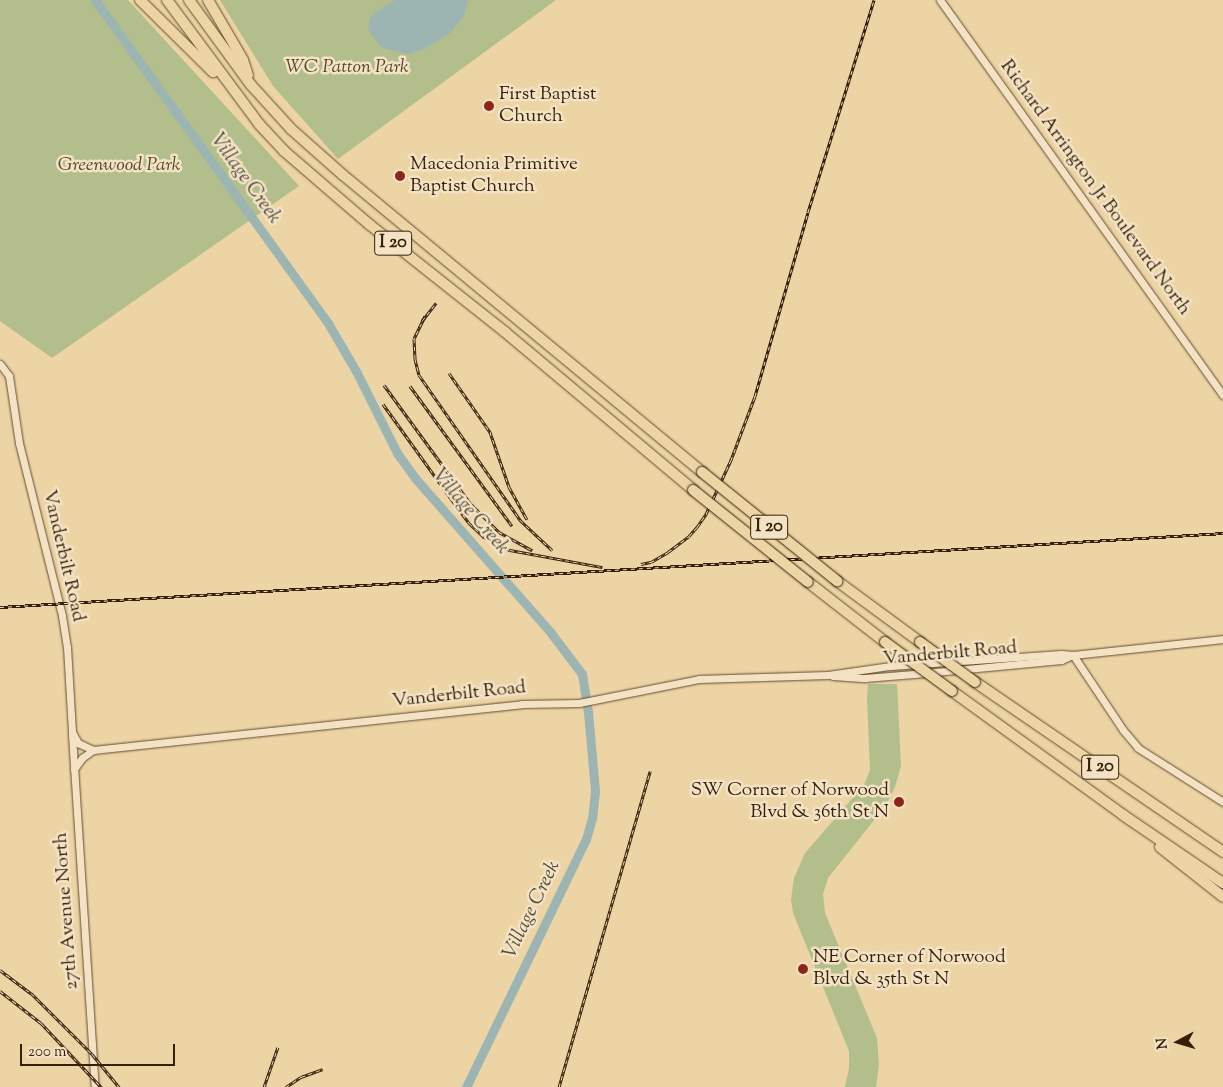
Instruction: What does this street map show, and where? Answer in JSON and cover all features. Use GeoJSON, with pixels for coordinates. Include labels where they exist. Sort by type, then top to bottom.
{"type":"FeatureCollection","features":[{"type":"Feature","properties":{"kind":"highway"},"geometry":{"type":"LineString","coordinates":[[140,0],[246,107]]}},
{"type":"Feature","properties":{"kind":"highway","name":"I 20"},"geometry":{"type":"LineString","coordinates":[[167,0],[246,107],[284,151],[370,225],[505,332],[693,490],[885,642],[1123,814],[1223,883]]}},
{"type":"Feature","properties":{"kind":"highway","name":"I 20"},"geometry":{"type":"LineString","coordinates":[[189,0],[251,85],[291,129],[702,472],[837,581],[920,642],[975,682],[1144,796],[1223,852]]}},
{"type":"Feature","properties":{"kind":"highway"},"geometry":{"type":"LineString","coordinates":[[208,0],[243,60],[251,85]]}},
{"type":"Feature","properties":{"kind":"highway"},"geometry":{"type":"LineString","coordinates":[[1144,796],[1223,844]]}},
{"type":"Feature","properties":{"kind":"highway"},"geometry":{"type":"LineString","coordinates":[[1123,814],[1152,841],[1223,897]]}},
{"type":"Feature","properties":{"kind":"street","name":"Richard Arrington Jr Boulevard North"},"geometry":{"type":"LineString","coordinates":[[940,0],[1223,395]]}},
{"type":"Feature","properties":{"kind":"street","name":"Vanderbilt Road"},"geometry":{"type":"LineString","coordinates":[[0,364],[9,376],[19,443],[62,616],[67,647],[72,732]]}},
{"type":"Feature","properties":{"kind":"street","name":"Vanderbilt Road"},"geometry":{"type":"LineString","coordinates":[[93,750],[522,704],[579,703],[699,680],[828,675],[890,666],[1061,654],[1073,656],[1223,639]]}},
{"type":"Feature","properties":{"kind":"street"},"geometry":{"type":"LineString","coordinates":[[1073,656],[1123,730],[1138,748],[1223,802]]}},
{"type":"Feature","properties":{"kind":"street"},"geometry":{"type":"LineString","coordinates":[[72,732],[78,743],[93,750],[82,758],[74,769]]}},
{"type":"Feature","properties":{"kind":"street","name":"27th Avenue North"},"geometry":{"type":"LineString","coordinates":[[72,732],[95,1087]]}},
{"type":"Feature","properties":{"kind":"green space","name":"Greenwood Park"},"geometry":{"type":"Polygon","coordinates":[[[0,0],[128,0],[299,186],[52,358],[0,321],[0,0]]]}},
{"type":"Feature","properties":{"kind":"green space","name":"WC Patton Park"},"geometry":{"type":"Polygon","coordinates":[[[220,0],[556,0],[338,159],[273,86],[220,0]]]}},
{"type":"Feature","properties":{"kind":"green space"},"geometry":{"type":"Polygon","coordinates":[[[868,684],[897,684],[901,766],[895,787],[886,805],[828,878],[823,894],[825,913],[877,1038],[879,1065],[876,1087],[845,1087],[849,1068],[849,1051],[793,913],[791,900],[794,878],[805,853],[864,785],[870,770],[868,684]]]}},
{"type":"Feature","properties":{"kind":"water"},"geometry":{"type":"Polygon","coordinates":[[[395,0],[468,0],[464,16],[450,33],[426,48],[410,54],[380,46],[368,29],[370,18],[374,13],[395,0]]]}},
{"type":"Feature","properties":{"kind":"waterway","name":"Village Creek"},"geometry":{"type":"LineString","coordinates":[[95,0],[329,325],[356,371],[397,453],[415,478],[551,633],[582,674],[588,712],[595,791],[592,818],[586,839],[466,1087]]}},
{"type":"Feature","properties":{"kind":"railway"},"geometry":{"type":"LineString","coordinates":[[641,564],[651,562],[668,552],[689,536],[697,527],[706,514],[731,460],[755,396],[808,212],[874,0]]}},
{"type":"Feature","properties":{"kind":"railway"},"geometry":{"type":"LineString","coordinates":[[422,321],[436,303]]}},
{"type":"Feature","properties":{"kind":"railway"},"geometry":{"type":"LineString","coordinates":[[425,316],[414,339],[415,359],[419,375],[520,520],[552,550]]}},
{"type":"Feature","properties":{"kind":"railway"},"geometry":{"type":"LineString","coordinates":[[449,373],[490,432],[509,487],[527,519]]}},
{"type":"Feature","properties":{"kind":"railway"},"geometry":{"type":"LineString","coordinates":[[384,385],[470,503],[499,532],[532,550]]}},
{"type":"Feature","properties":{"kind":"railway"},"geometry":{"type":"LineString","coordinates":[[410,386],[512,526]]}},
{"type":"Feature","properties":{"kind":"railway"},"geometry":{"type":"LineString","coordinates":[[383,404],[469,523],[484,537],[510,550],[602,567]]}},
{"type":"Feature","properties":{"kind":"railway"},"geometry":{"type":"LineString","coordinates":[[0,607],[1223,533]]}},
{"type":"Feature","properties":{"kind":"railway"},"geometry":{"type":"LineString","coordinates":[[559,1087],[650,771]]}},
{"type":"Feature","properties":{"kind":"railway"},"geometry":{"type":"LineString","coordinates":[[0,970],[31,993],[92,1054],[119,1087]]}},
{"type":"Feature","properties":{"kind":"railway"},"geometry":{"type":"LineString","coordinates":[[0,991],[41,1023],[101,1087]]}},
{"type":"Feature","properties":{"kind":"railway"},"geometry":{"type":"LineString","coordinates":[[264,1087],[278,1047]]}},
{"type":"Feature","properties":{"kind":"railway"},"geometry":{"type":"LineString","coordinates":[[286,1087],[301,1077],[323,1069]]}},
{"type":"Feature","properties":{"kind":"place","name":"First Baptist Church"},"geometry":{"type":"Point","coordinates":[489,106]}},
{"type":"Feature","properties":{"kind":"place","name":"Macedonia Primitive Baptist Church"},"geometry":{"type":"Point","coordinates":[400,176]}},
{"type":"Feature","properties":{"kind":"place","name":"SW Corner of Norwood Blvd & 36th St N"},"geometry":{"type":"Point","coordinates":[899,802]}},
{"type":"Feature","properties":{"kind":"place","name":"NE Corner of Norwood Blvd & 35th St N"},"geometry":{"type":"Point","coordinates":[803,969]}}]}
